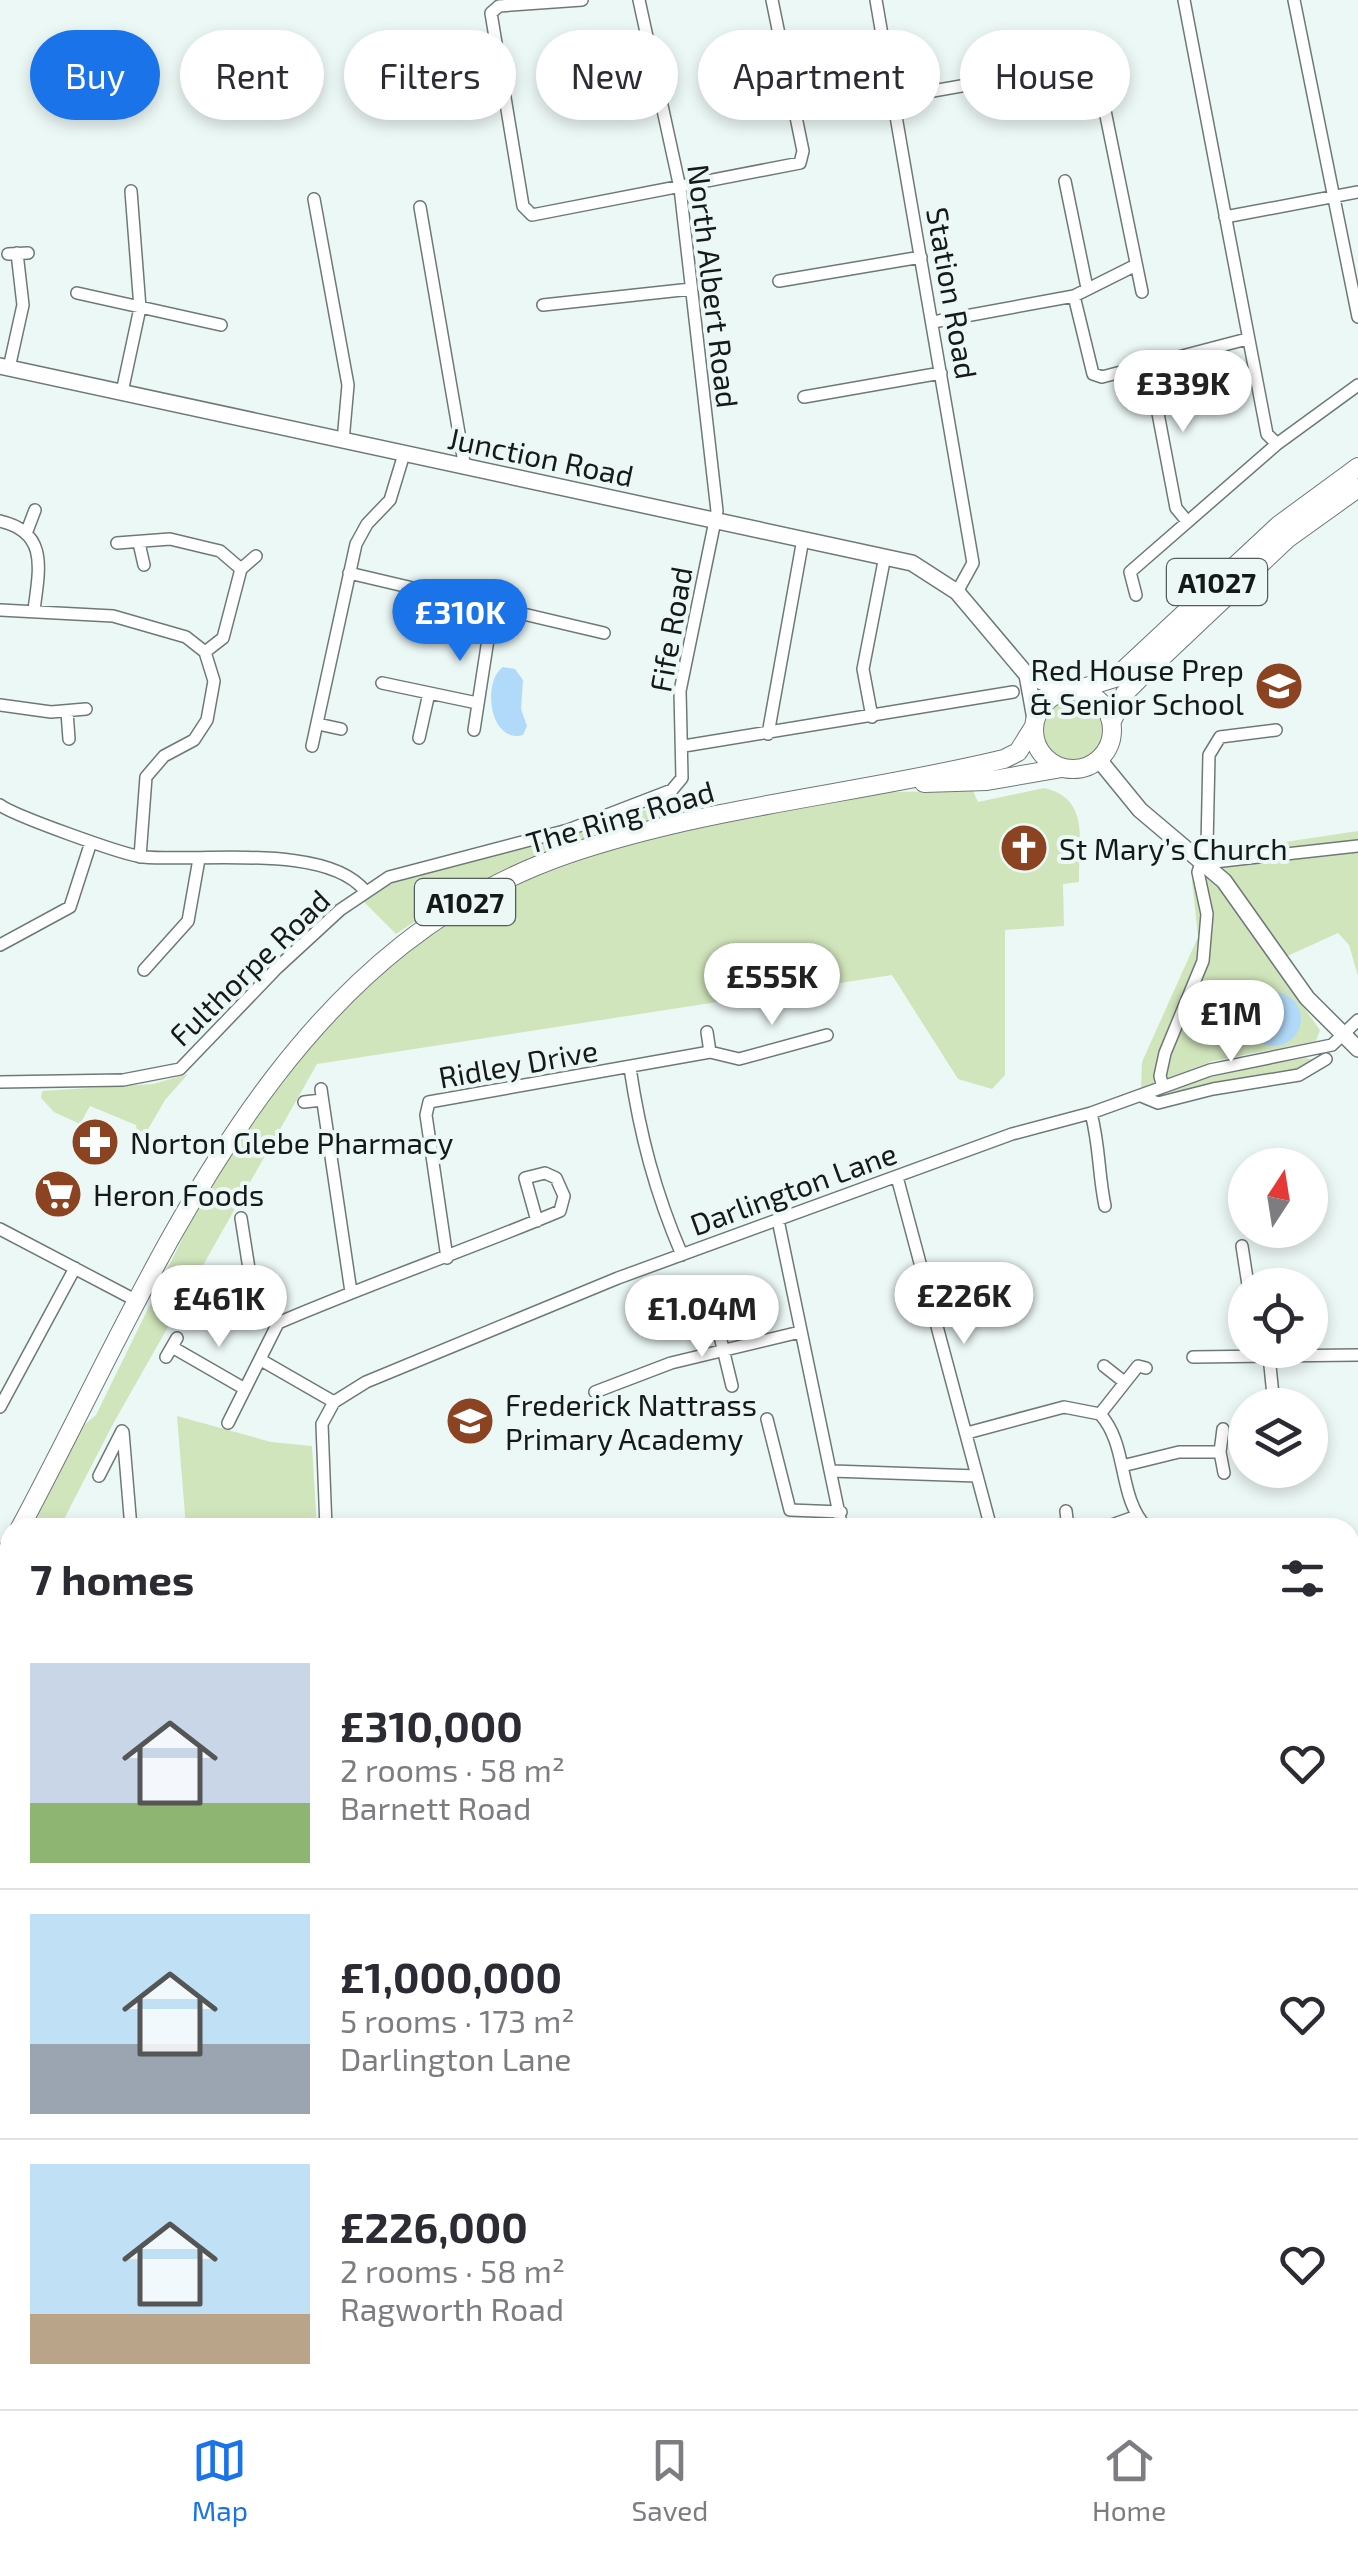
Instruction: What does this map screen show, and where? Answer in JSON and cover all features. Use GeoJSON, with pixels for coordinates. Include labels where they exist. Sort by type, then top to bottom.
{"type":"FeatureCollection","features":[{"type":"Feature","properties":{"kind":"main road","name":"Junction Road"},"geometry":{"type":"LineString","coordinates":[[5,367],[922,567],[957,592],[1028,675],[1069,691]]}},
{"type":"Feature","properties":{"kind":"main road","name":"A1027"},"geometry":{"type":"LineString","coordinates":[[1034,723],[1042,706],[1069,691],[1115,678],[1279,524],[1358,467]]}},
{"type":"Feature","properties":{"kind":"main road","name":"A1027"},"geometry":{"type":"LineString","coordinates":[[1062,768],[1088,768],[1100,761],[1108,750],[1112,721],[1125,692],[1248,575],[1313,519],[1358,488]]}},
{"type":"Feature","properties":{"kind":"main road"},"geometry":{"type":"LineString","coordinates":[[1028,675],[1042,753],[1062,768]]}},
{"type":"Feature","properties":{"kind":"main road"},"geometry":{"type":"LineString","coordinates":[[1069,691],[1100,701],[1112,721]]}},
{"type":"Feature","properties":{"kind":"main road","name":"The Ring Road"},"geometry":{"type":"LineString","coordinates":[[137,1301],[232,1136],[290,1054],[349,990],[440,919],[523,872],[622,838],[1004,760],[1018,752],[1034,723]]}},
{"type":"Feature","properties":{"kind":"main road"},"geometry":{"type":"LineString","coordinates":[[1100,761],[1140,810],[1224,881],[1306,998],[1358,1049]]}},
{"type":"Feature","properties":{"kind":"main road","name":"The Ring Road"},"geometry":{"type":"LineString","coordinates":[[898,782],[986,782],[1062,768]]}},
{"type":"Feature","properties":{"kind":"main road","name":"A1027"},"geometry":{"type":"LineString","coordinates":[[25,1518],[137,1301]]}},
{"type":"Feature","properties":{"kind":"street"},"geometry":{"type":"LineString","coordinates":[[582,0],[499,6],[491,20],[523,206],[536,214],[795,166],[804,152],[798,120]]}},
{"type":"Feature","properties":{"kind":"street","name":"North Albert Road"},"geometry":{"type":"LineString","coordinates":[[639,0],[680,188],[715,521]]}},
{"type":"Feature","properties":{"kind":"street"},"geometry":{"type":"LineString","coordinates":[[772,0],[779,30]]}},
{"type":"Feature","properties":{"kind":"street","name":"Station Road"},"geometry":{"type":"LineString","coordinates":[[876,0],[881,30]]}},
{"type":"Feature","properties":{"kind":"street"},"geometry":{"type":"LineString","coordinates":[[1184,0],[1247,339],[1267,434],[1276,444]]}},
{"type":"Feature","properties":{"kind":"street"},"geometry":{"type":"LineString","coordinates":[[1294,0],[1358,317]]}},
{"type":"Feature","properties":{"kind":"street","name":"Station Road"},"geometry":{"type":"LineString","coordinates":[[898,120],[973,563],[957,592]]}},
{"type":"Feature","properties":{"kind":"street"},"geometry":{"type":"LineString","coordinates":[[1107,120],[1142,292]]}},
{"type":"Feature","properties":{"kind":"street"},"geometry":{"type":"LineString","coordinates":[[1065,181],[1088,288]]}},
{"type":"Feature","properties":{"kind":"street"},"geometry":{"type":"LineString","coordinates":[[122,392],[140,308],[132,191]]}},
{"type":"Feature","properties":{"kind":"street"},"geometry":{"type":"LineString","coordinates":[[1225,217],[1358,192]]}},
{"type":"Feature","properties":{"kind":"street"},"geometry":{"type":"LineString","coordinates":[[314,199],[348,385],[342,441]]}},
{"type":"Feature","properties":{"kind":"street"},"geometry":{"type":"LineString","coordinates":[[420,207],[465,468]]}},
{"type":"Feature","properties":{"kind":"street"},"geometry":{"type":"LineString","coordinates":[[5,367],[23,306],[18,254]]}},
{"type":"Feature","properties":{"kind":"street"},"geometry":{"type":"LineString","coordinates":[[780,281],[921,257]]}},
{"type":"Feature","properties":{"kind":"street"},"geometry":{"type":"LineString","coordinates":[[933,322],[1074,296],[1136,265]]}},
{"type":"Feature","properties":{"kind":"street"},"geometry":{"type":"LineString","coordinates":[[543,306],[692,289]]}},
{"type":"Feature","properties":{"kind":"street"},"geometry":{"type":"LineString","coordinates":[[76,294],[222,325]]}},
{"type":"Feature","properties":{"kind":"street"},"geometry":{"type":"LineString","coordinates":[[1074,296],[1093,374],[1102,376],[1149,366],[1247,339]]}},
{"type":"Feature","properties":{"kind":"street"},"geometry":{"type":"LineString","coordinates":[[1149,366],[1176,508],[1186,520]]}},
{"type":"Feature","properties":{"kind":"street"},"geometry":{"type":"LineString","coordinates":[[804,396],[942,373]]}},
{"type":"Feature","properties":{"kind":"street"},"geometry":{"type":"LineString","coordinates":[[1136,595],[1130,572],[1276,444],[1358,385]]}},
{"type":"Feature","properties":{"kind":"street"},"geometry":{"type":"LineString","coordinates":[[312,746],[360,534],[394,492],[404,454]]}},
{"type":"Feature","properties":{"kind":"street"},"geometry":{"type":"LineString","coordinates":[[27,531],[35,510]]}},
{"type":"Feature","properties":{"kind":"street"},"geometry":{"type":"LineString","coordinates":[[0,521],[27,531],[40,553],[34,610]]}},
{"type":"Feature","properties":{"kind":"street","name":"Fife Road"},"geometry":{"type":"LineString","coordinates":[[684,746],[680,691],[715,521]]}},
{"type":"Feature","properties":{"kind":"street"},"geometry":{"type":"LineString","coordinates":[[116,543],[158,538],[213,548],[241,568]]}},
{"type":"Feature","properties":{"kind":"street"},"geometry":{"type":"LineString","coordinates":[[768,734],[803,539]]}},
{"type":"Feature","properties":{"kind":"street"},"geometry":{"type":"LineString","coordinates":[[138,543],[144,565]]}},
{"type":"Feature","properties":{"kind":"street"},"geometry":{"type":"LineString","coordinates":[[205,652],[223,638],[241,568],[256,556]]}},
{"type":"Feature","properties":{"kind":"street"},"geometry":{"type":"LineString","coordinates":[[872,717],[863,669],[884,556]]}},
{"type":"Feature","properties":{"kind":"street"},"geometry":{"type":"LineString","coordinates":[[349,573],[604,633]]}},
{"type":"Feature","properties":{"kind":"street"},"geometry":{"type":"LineString","coordinates":[[474,730],[493,606]]}},
{"type":"Feature","properties":{"kind":"street"},"geometry":{"type":"LineString","coordinates":[[0,610],[113,616],[186,638],[205,652],[214,681],[207,720],[194,740],[164,756],[146,777],[140,857]]}},
{"type":"Feature","properties":{"kind":"street"},"geometry":{"type":"LineString","coordinates":[[382,683],[477,703]]}},
{"type":"Feature","properties":{"kind":"street"},"geometry":{"type":"LineString","coordinates":[[684,746],[1013,692]]}},
{"type":"Feature","properties":{"kind":"street"},"geometry":{"type":"LineString","coordinates":[[419,738],[429,693]]}},
{"type":"Feature","properties":{"kind":"street"},"geometry":{"type":"LineString","coordinates":[[0,704],[67,712],[86,710]]}},
{"type":"Feature","properties":{"kind":"street"},"geometry":{"type":"LineString","coordinates":[[67,712],[69,740]]}},
{"type":"Feature","properties":{"kind":"street"},"geometry":{"type":"LineString","coordinates":[[318,724],[341,729]]}},
{"type":"Feature","properties":{"kind":"street"},"geometry":{"type":"LineString","coordinates":[[1164,1088],[1160,1076],[1169,1041],[1202,960],[1208,914],[1198,872],[1204,862],[1207,780],[1214,744],[1220,737],[1276,730]]}},
{"type":"Feature","properties":{"kind":"street","name":"Fulthorpe Road"},"geometry":{"type":"LineString","coordinates":[[0,1082],[123,1080],[180,1069],[277,968],[365,891],[390,877],[568,830],[672,790],[682,778],[684,746]]}},
{"type":"Feature","properties":{"kind":"street"},"geometry":{"type":"LineString","coordinates":[[0,824],[4,809],[140,857],[326,865],[352,876],[365,891]]}},
{"type":"Feature","properties":{"kind":"street"},"geometry":{"type":"LineString","coordinates":[[0,945],[70,906],[91,842]]}},
{"type":"Feature","properties":{"kind":"street"},"geometry":{"type":"LineString","coordinates":[[1204,862],[1358,846]]}},
{"type":"Feature","properties":{"kind":"street"},"geometry":{"type":"LineString","coordinates":[[144,970],[188,922],[199,859]]}},
{"type":"Feature","properties":{"kind":"street"},"geometry":{"type":"LineString","coordinates":[[162,951],[175,962]]}},
{"type":"Feature","properties":{"kind":"street","name":"Darlington Lane"},"geometry":{"type":"LineString","coordinates":[[334,1402],[366,1382],[682,1255],[1012,1134],[1091,1113],[1237,1063],[1326,1059],[1358,1020]]}},
{"type":"Feature","properties":{"kind":"street"},"geometry":{"type":"LineString","coordinates":[[707,1032],[710,1052]]}},
{"type":"Feature","properties":{"kind":"street","name":"Ridley Drive"},"geometry":{"type":"LineString","coordinates":[[447,1258],[426,1115],[429,1102],[710,1052],[738,1059],[828,1034]]}},
{"type":"Feature","properties":{"kind":"street"},"geometry":{"type":"LineString","coordinates":[[1141,1096],[1158,1103],[1213,1089],[1299,1076],[1326,1059]]}},
{"type":"Feature","properties":{"kind":"street"},"geometry":{"type":"LineString","coordinates":[[630,1068],[641,1142],[654,1189],[682,1255]]}},
{"type":"Feature","properties":{"kind":"street"},"geometry":{"type":"LineString","coordinates":[[304,1102],[321,1094],[350,1292]]}},
{"type":"Feature","properties":{"kind":"street"},"geometry":{"type":"LineString","coordinates":[[1091,1113],[1102,1153],[1098,1175],[1105,1206]]}},
{"type":"Feature","properties":{"kind":"street"},"geometry":{"type":"LineString","coordinates":[[897,1177],[988,1518]]}},
{"type":"Feature","properties":{"kind":"street"},"geometry":{"type":"LineString","coordinates":[[241,1218],[253,1294],[278,1323]]}},
{"type":"Feature","properties":{"kind":"street"},"geometry":{"type":"LineString","coordinates":[[778,1220],[841,1518]]}},
{"type":"Feature","properties":{"kind":"street"},"geometry":{"type":"LineString","coordinates":[[228,1423],[278,1323],[537,1221]]}},
{"type":"Feature","properties":{"kind":"street"},"geometry":{"type":"LineString","coordinates":[[0,1229],[137,1301]]}},
{"type":"Feature","properties":{"kind":"street"},"geometry":{"type":"LineString","coordinates":[[228,1242],[244,1239]]}},
{"type":"Feature","properties":{"kind":"street"},"geometry":{"type":"LineString","coordinates":[[0,1407],[75,1268]]}},
{"type":"Feature","properties":{"kind":"street"},"geometry":{"type":"LineString","coordinates":[[717,1324],[720,1350],[732,1386]]}},
{"type":"Feature","properties":{"kind":"street"},"geometry":{"type":"LineString","coordinates":[[595,1392],[720,1350],[800,1332]]}},
{"type":"Feature","properties":{"kind":"street"},"geometry":{"type":"LineString","coordinates":[[172,1347],[245,1389]]}},
{"type":"Feature","properties":{"kind":"street"},"geometry":{"type":"LineString","coordinates":[[1193,1358],[1228,1355]]}},
{"type":"Feature","properties":{"kind":"street"},"geometry":{"type":"LineString","coordinates":[[1328,1355],[1358,1355]]}},
{"type":"Feature","properties":{"kind":"street"},"geometry":{"type":"LineString","coordinates":[[260,1360],[334,1402],[322,1424],[320,1448],[325,1518]]}},
{"type":"Feature","properties":{"kind":"street"},"geometry":{"type":"LineString","coordinates":[[1104,1366],[1124,1381]]}},
{"type":"Feature","properties":{"kind":"street"},"geometry":{"type":"LineString","coordinates":[[1100,1414],[1138,1366],[1146,1368]]}},
{"type":"Feature","properties":{"kind":"street"},"geometry":{"type":"LineString","coordinates":[[967,1433],[1064,1407],[1100,1414],[1110,1425],[1137,1516],[1131,1518]]}},
{"type":"Feature","properties":{"kind":"street"},"geometry":{"type":"LineString","coordinates":[[767,1419],[783,1511],[840,1512]]}},
{"type":"Feature","properties":{"kind":"street"},"geometry":{"type":"LineString","coordinates":[[1224,1429],[1220,1452],[1224,1473]]}},
{"type":"Feature","properties":{"kind":"street"},"geometry":{"type":"LineString","coordinates":[[99,1476],[123,1432],[129,1518]]}},
{"type":"Feature","properties":{"kind":"street"},"geometry":{"type":"LineString","coordinates":[[1122,1466],[1179,1452],[1220,1452]]}},
{"type":"Feature","properties":{"kind":"street"},"geometry":{"type":"LineString","coordinates":[[832,1471],[977,1476]]}},
{"type":"Feature","properties":{"kind":"street"},"geometry":{"type":"LineString","coordinates":[[1066,1511],[1067,1518]]}},
{"type":"Feature","properties":{"kind":"green space"},"geometry":{"type":"Polygon","coordinates":[[[1074,699],[1096,708],[1105,730],[1096,752],[1074,761],[1052,752],[1043,730],[1052,708],[1074,699]]]}},
{"type":"Feature","properties":{"kind":"green space"},"geometry":{"type":"Polygon","coordinates":[[[1044,788],[1059,793],[1076,813],[1080,839],[1079,882],[1063,884],[1064,926],[1005,930],[1005,1075],[992,1089],[958,1079],[892,975],[317,1064],[113,1424],[65,1518],[31,1518],[78,1430],[96,1415],[186,1231],[257,1110],[343,1006],[412,948],[503,889],[610,849],[715,823],[884,792],[973,791],[978,802],[1044,788]]]}},
{"type":"Feature","properties":{"kind":"green space"},"geometry":{"type":"Polygon","coordinates":[[[658,806],[662,818],[591,836],[523,863],[458,895],[396,934],[364,902],[397,880],[564,836],[658,806]]]}},
{"type":"Feature","properties":{"kind":"green space"},"geometry":{"type":"Polygon","coordinates":[[[1358,831],[1358,976],[1349,945],[1338,933],[1272,963],[1320,1030],[1316,1041],[1213,1061],[1141,1088],[1142,1062],[1198,937],[1192,881],[1219,852],[1358,831]]]}},
{"type":"Feature","properties":{"kind":"green space"},"geometry":{"type":"Polygon","coordinates":[[[1313,1060],[1309,1067],[1158,1095],[1233,1070],[1313,1060]]]}},
{"type":"Feature","properties":{"kind":"green space"},"geometry":{"type":"Polygon","coordinates":[[[188,1074],[165,1100],[147,1131],[137,1132],[136,1125],[90,1106],[80,1124],[54,1112],[41,1098],[42,1091],[153,1084],[188,1074]]]}},
{"type":"Feature","properties":{"kind":"green space"},"geometry":{"type":"Polygon","coordinates":[[[177,1416],[271,1442],[312,1446],[316,1518],[185,1518],[177,1416]]]}},
{"type":"Feature","properties":{"kind":"water"},"geometry":{"type":"Polygon","coordinates":[[[503,667],[515,669],[523,680],[521,709],[527,726],[523,735],[503,730],[492,710],[492,685],[503,667]]]}},
{"type":"Feature","properties":{"kind":"water"},"geometry":{"type":"Polygon","coordinates":[[[1274,992],[1293,1000],[1301,1019],[1293,1038],[1274,1046],[1255,1038],[1247,1019],[1255,1000],[1274,992]]]}},
{"type":"Feature","properties":{"kind":"place","name":"Red House Prep & Senior School"},"geometry":{"type":"Point","coordinates":[1279,686]}},
{"type":"Feature","properties":{"kind":"place","name":"St Mary’s Church"},"geometry":{"type":"Point","coordinates":[1024,848]}},
{"type":"Feature","properties":{"kind":"place","name":"Norton Glebe Pharmacy"},"geometry":{"type":"Point","coordinates":[95,1142]}},
{"type":"Feature","properties":{"kind":"place","name":"Heron Foods"},"geometry":{"type":"Point","coordinates":[58,1194]}},
{"type":"Feature","properties":{"kind":"place","name":"Frederick Nattrass Primary Academy"},"geometry":{"type":"Point","coordinates":[470,1421]}}]}
